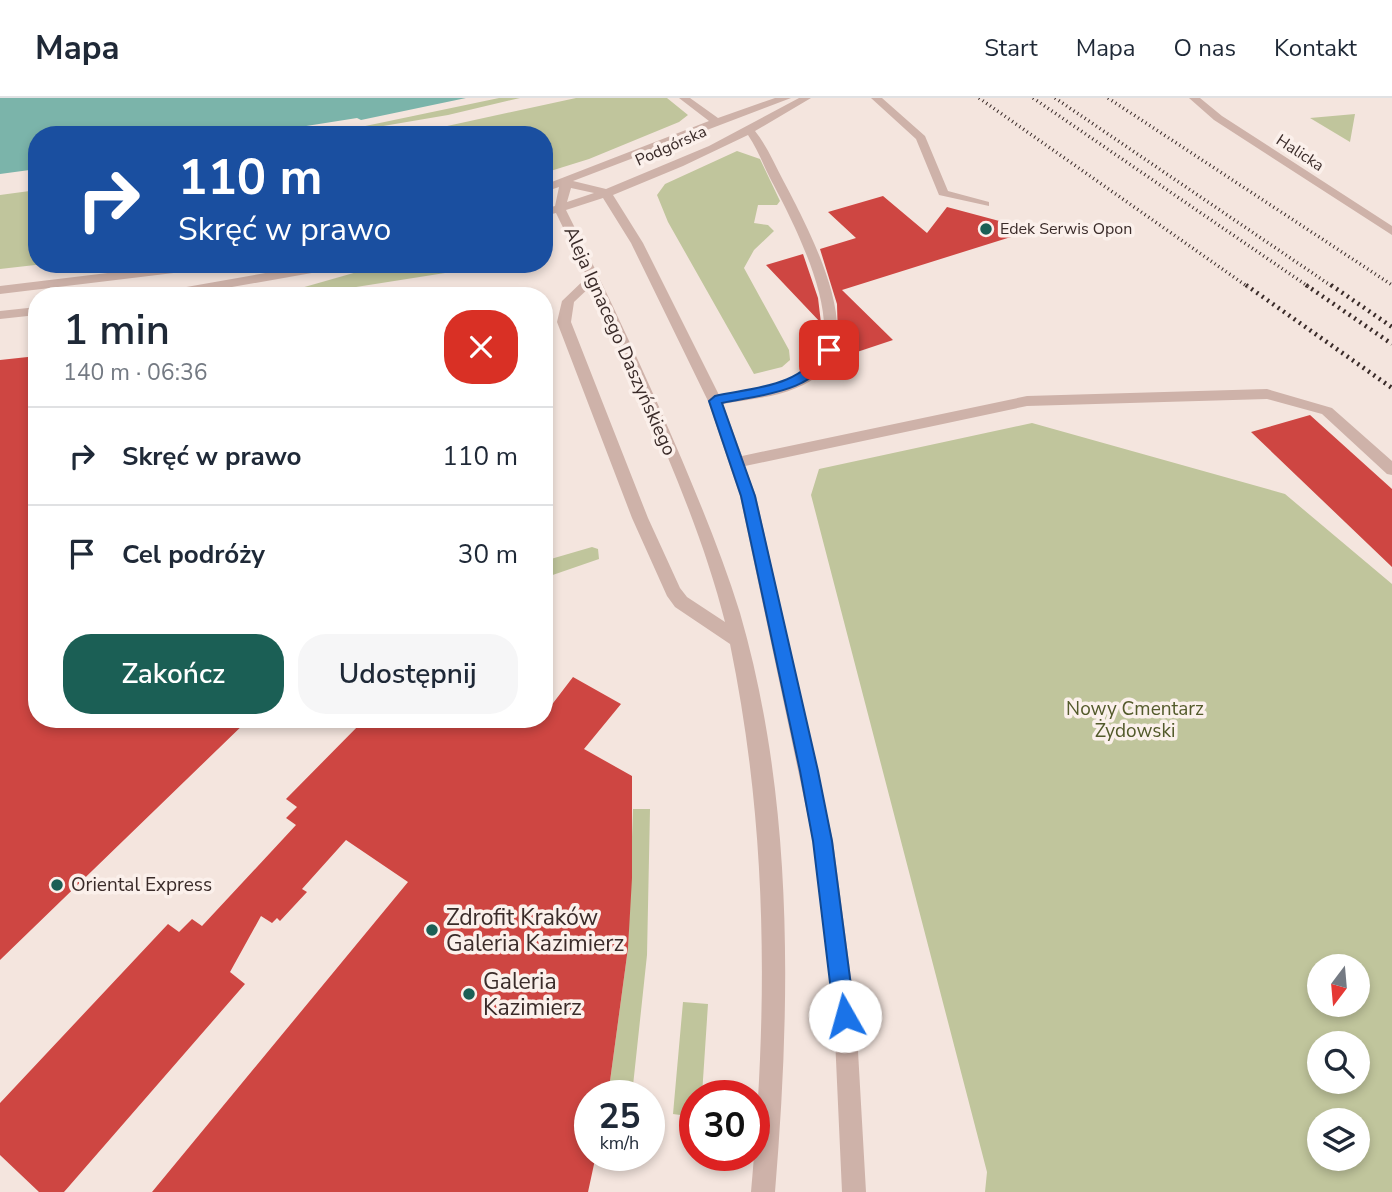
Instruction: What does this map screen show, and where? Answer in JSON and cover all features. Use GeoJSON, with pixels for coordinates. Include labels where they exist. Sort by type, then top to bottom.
{"type":"FeatureCollection","features":[{"type":"Feature","properties":{"kind":"street"},"geometry":{"type":"LineString","coordinates":[[684,98],[718,122]]}},
{"type":"Feature","properties":{"kind":"street","name":"Podgórska"},"geometry":{"type":"LineString","coordinates":[[553,187],[786,98]]}},
{"type":"Feature","properties":{"kind":"street","name":"Podgórska"},"geometry":{"type":"LineString","coordinates":[[553,211],[606,193],[749,130],[806,98]]}},
{"type":"Feature","properties":{"kind":"street"},"geometry":{"type":"LineString","coordinates":[[876,98],[921,138],[943,193],[985,204]]}},
{"type":"Feature","properties":{"kind":"street","name":"Halicka"},"geometry":{"type":"LineString","coordinates":[[1194,98],[1218,118],[1392,232]]}},
{"type":"Feature","properties":{"kind":"street"},"geometry":{"type":"LineString","coordinates":[[715,401],[794,383],[821,366],[829,350],[831,321],[824,281],[756,139],[749,130]]}},
{"type":"Feature","properties":{"kind":"street"},"geometry":{"type":"LineString","coordinates":[[566,183],[606,193],[636,243],[715,401],[738,462],[754,522],[822,841],[845,1016],[854,1192]]}},
{"type":"Feature","properties":{"kind":"street","name":"Aleja Ignacego Daszyńskiego"},"geometry":{"type":"LineString","coordinates":[[566,183],[559,209],[645,388],[699,518],[738,640],[761,768],[771,879],[773,1033],[763,1192]]}},
{"type":"Feature","properties":{"kind":"street"},"geometry":{"type":"LineString","coordinates":[[0,290],[141,273]]}},
{"type":"Feature","properties":{"kind":"street"},"geometry":{"type":"LineString","coordinates":[[209,287],[289,273]]}},
{"type":"Feature","properties":{"kind":"street"},"geometry":{"type":"LineString","coordinates":[[594,277],[568,301],[564,321],[640,518],[660,568],[681,602],[738,640]]}},
{"type":"Feature","properties":{"kind":"street"},"geometry":{"type":"LineString","coordinates":[[0,315],[28,312]]}},
{"type":"Feature","properties":{"kind":"street"},"geometry":{"type":"LineString","coordinates":[[738,462],[1027,401],[1267,394],[1327,411],[1392,470]]}},
{"type":"Feature","properties":{"kind":"green space"},"geometry":{"type":"Polygon","coordinates":[[[499,98],[520,98],[448,115],[383,126],[365,126],[499,98]]]}},
{"type":"Feature","properties":{"kind":"green space"},"geometry":{"type":"Polygon","coordinates":[[[576,98],[667,98],[688,115],[679,122],[589,159],[553,170],[553,126],[447,126],[576,98]]]}},
{"type":"Feature","properties":{"kind":"green space"},"geometry":{"type":"Polygon","coordinates":[[[1355,114],[1350,142],[1310,118],[1355,114]]]}},
{"type":"Feature","properties":{"kind":"green space"},"geometry":{"type":"Polygon","coordinates":[[[737,151],[760,159],[780,201],[777,205],[758,205],[754,223],[768,225],[774,231],[754,250],[744,268],[789,350],[790,360],[782,367],[754,374],[668,222],[657,195],[665,184],[737,151]]]}},
{"type":"Feature","properties":{"kind":"green space"},"geometry":{"type":"Polygon","coordinates":[[[28,191],[28,266],[0,269],[0,195],[28,191]]]}},
{"type":"Feature","properties":{"kind":"green space"},"geometry":{"type":"Polygon","coordinates":[[[354,273],[445,273],[356,287],[304,287],[354,273]]]}},
{"type":"Feature","properties":{"kind":"green space","name":"Nowy Cmentarz Żydowski"},"geometry":{"type":"Polygon","coordinates":[[[1032,423],[1285,494],[1392,584],[1392,1192],[985,1192],[987,1172],[811,495],[819,469],[1032,423]]]}},
{"type":"Feature","properties":{"kind":"green space"},"geometry":{"type":"Polygon","coordinates":[[[592,547],[598,549],[599,559],[553,575],[553,558],[592,547]]]}},
{"type":"Feature","properties":{"kind":"green space"},"geometry":{"type":"Polygon","coordinates":[[[633,809],[650,809],[647,955],[634,1080],[610,1080],[628,948],[633,809]]]}},
{"type":"Feature","properties":{"kind":"green space"},"geometry":{"type":"Polygon","coordinates":[[[683,1002],[708,1004],[703,1080],[679,1080],[679,1115],[673,1114],[683,1002]]]}},
{"type":"Feature","properties":{"kind":"water"},"geometry":{"type":"Polygon","coordinates":[[[0,98],[466,98],[361,120],[357,118],[307,126],[28,126],[28,170],[0,174],[0,98]]]}},
{"type":"Feature","properties":{"kind":"building"},"geometry":{"type":"Polygon","coordinates":[[[883,196],[927,233],[947,207],[1033,230],[842,290],[893,340],[851,354],[838,341],[837,304],[820,249],[856,238],[828,212],[883,196]]]}},
{"type":"Feature","properties":{"kind":"building"},"geometry":{"type":"Polygon","coordinates":[[[803,254],[818,298],[821,323],[766,265],[803,254]]]}},
{"type":"Feature","properties":{"kind":"building"},"geometry":{"type":"Polygon","coordinates":[[[28,357],[28,728],[240,728],[0,960],[0,360],[28,357]]]}},
{"type":"Feature","properties":{"kind":"building"},"geometry":{"type":"Polygon","coordinates":[[[1310,415],[1392,489],[1392,567],[1251,432],[1310,415]]]}},
{"type":"Feature","properties":{"kind":"building","name":"Galeria Kazimierz"},"geometry":{"type":"Polygon","coordinates":[[[573,677],[621,704],[584,749],[632,776],[632,878],[628,948],[610,1080],[574,1080],[574,1171],[593,1171],[588,1192],[152,1192],[408,882],[346,840],[302,889],[307,892],[280,921],[277,918],[272,923],[261,916],[230,972],[245,984],[64,1192],[39,1192],[0,1155],[0,1103],[168,924],[179,932],[192,919],[202,926],[296,825],[286,818],[297,807],[286,799],[356,728],[553,728],[553,703],[573,677]]]}},
{"type":"Feature","properties":{"kind":"railway"},"geometry":{"type":"LineString","coordinates":[[979,98],[1248,287]]}},
{"type":"Feature","properties":{"kind":"railway"},"geometry":{"type":"LineString","coordinates":[[1033,98],[1309,287]]}},
{"type":"Feature","properties":{"kind":"railway"},"geometry":{"type":"LineString","coordinates":[[1055,98],[1333,287]]}},
{"type":"Feature","properties":{"kind":"railway"},"geometry":{"type":"LineString","coordinates":[[1108,98],[1392,285]]}},
{"type":"Feature","properties":{"kind":"railway"},"geometry":{"type":"LineString","coordinates":[[1246,285],[1392,388]]}},
{"type":"Feature","properties":{"kind":"railway"},"geometry":{"type":"LineString","coordinates":[[1306,285],[1392,344]]}},
{"type":"Feature","properties":{"kind":"railway"},"geometry":{"type":"LineString","coordinates":[[1331,285],[1392,327]]}},
{"type":"Feature","properties":{"kind":"place","name":"Edek Serwis Opon"},"geometry":{"type":"Point","coordinates":[986,229]}},
{"type":"Feature","properties":{"kind":"place","name":"Oriental Express"},"geometry":{"type":"Point","coordinates":[57,885]}},
{"type":"Feature","properties":{"kind":"place","name":"Zdrofit Kraków Galeria Kazimierz"},"geometry":{"type":"Point","coordinates":[432,930]}},
{"type":"Feature","properties":{"kind":"place","name":"Galeria Kazimierz"},"geometry":{"type":"Point","coordinates":[469,994]}},
{"type":"Feature","properties":{"kind":"route"},"geometry":{"type":"LineString","coordinates":[[829,350],[821,366],[794,383],[715,401],[748,496],[809,771],[822,841],[845,1016]]}}]}
